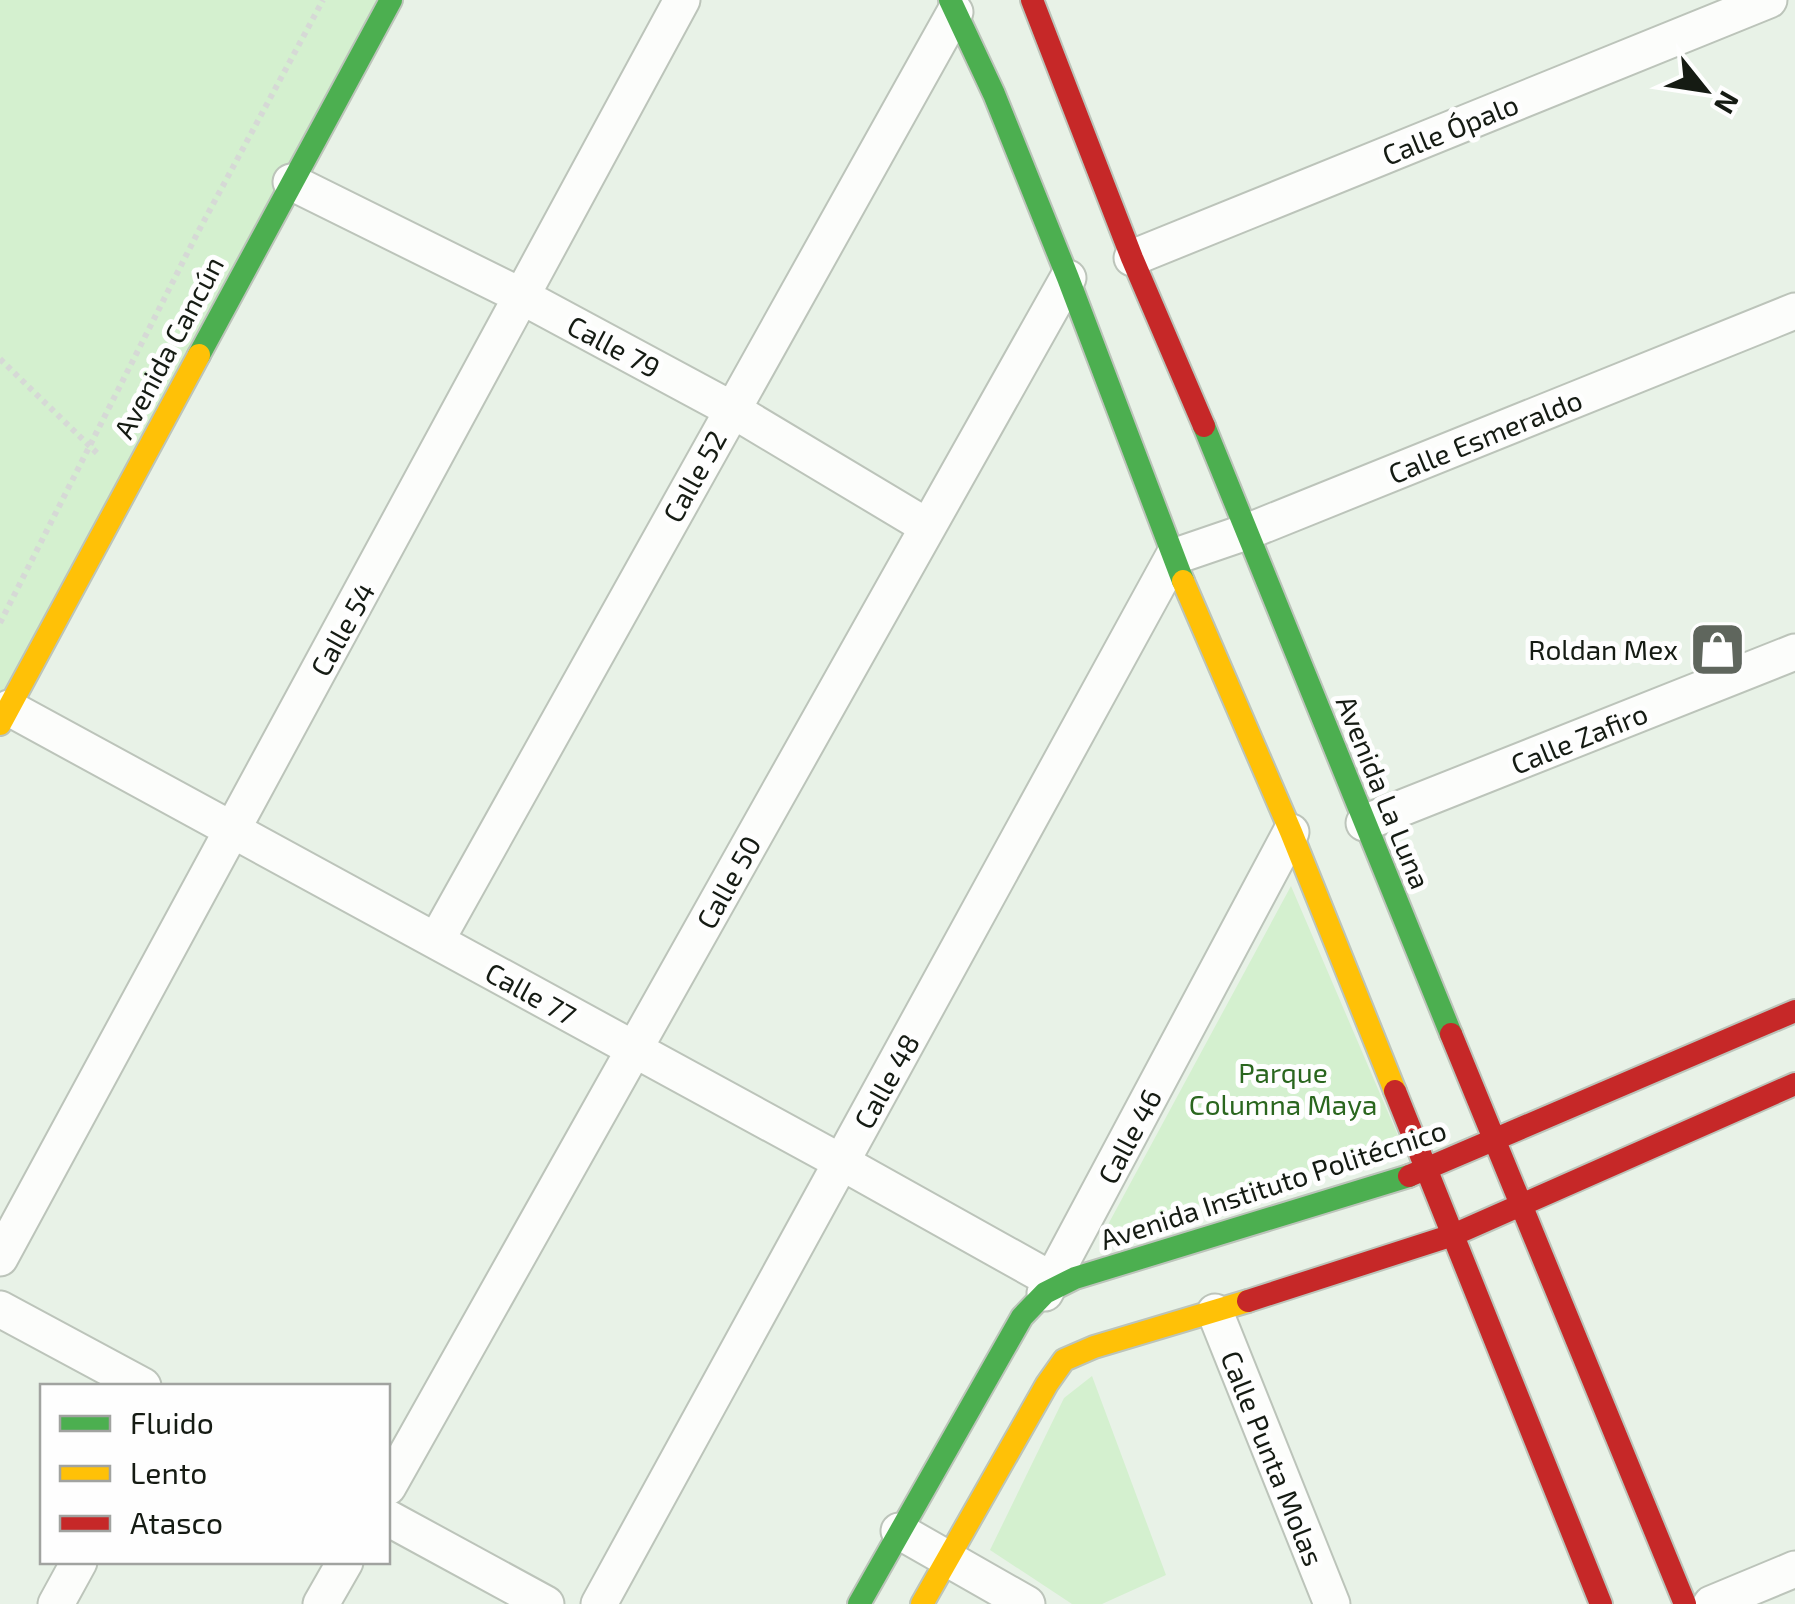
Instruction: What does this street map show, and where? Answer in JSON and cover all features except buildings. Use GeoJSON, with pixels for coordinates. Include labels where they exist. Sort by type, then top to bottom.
{"type":"FeatureCollection","features":[{"type":"Feature","properties":{"kind":"main road","name":"Avenida Cancún"},"geometry":{"type":"LineString","coordinates":[[5,716],[392,0]]}},
{"type":"Feature","properties":{"kind":"main road","name":"Avenida La Luna"},"geometry":{"type":"LineString","coordinates":[[1032,0],[1132,258],[1248,531],[1684,1604]]}},
{"type":"Feature","properties":{"kind":"main road"},"geometry":{"type":"LineString","coordinates":[[953,6],[994,94],[1173,557],[1291,832],[1600,1604]]}},
{"type":"Feature","properties":{"kind":"main road","name":"Avenida Instituto Politécnico"},"geometry":{"type":"LineString","coordinates":[[1048,1286],[1425,1171],[1795,1012]]}},
{"type":"Feature","properties":{"kind":"main road"},"geometry":{"type":"LineString","coordinates":[[922,1604],[1046,1384],[1064,1360],[1094,1347],[1453,1235],[1792,1093]]}},
{"type":"Feature","properties":{"kind":"main road"},"geometry":{"type":"LineString","coordinates":[[858,1604],[1022,1317],[1048,1286]]}},
{"type":"Feature","properties":{"kind":"street","name":"Calle 54"},"geometry":{"type":"LineString","coordinates":[[0,1258],[682,0]]}},
{"type":"Feature","properties":{"kind":"street","name":"Calle Ópalo"},"geometry":{"type":"LineString","coordinates":[[1132,258],[1769,0]]}},
{"type":"Feature","properties":{"kind":"street","name":"Calle 52"},"geometry":{"type":"LineString","coordinates":[[436,941],[953,6]]}},
{"type":"Feature","properties":{"kind":"street","name":"Calle 79"},"geometry":{"type":"LineString","coordinates":[[291,182],[523,297],[731,409],[928,527]]}},
{"type":"Feature","properties":{"kind":"street","name":"Calle 50"},"geometry":{"type":"LineString","coordinates":[[390,1483],[1068,278]]}},
{"type":"Feature","properties":{"kind":"street","name":"Calle Esmeraldo"},"geometry":{"type":"LineString","coordinates":[[1173,557],[1248,531],[1795,311]]}},
{"type":"Feature","properties":{"kind":"street","name":"Calle 48"},"geometry":{"type":"LineString","coordinates":[[599,1604],[1173,557]]}},
{"type":"Feature","properties":{"kind":"street","name":"Calle Zafiro"},"geometry":{"type":"LineString","coordinates":[[1364,824],[1795,652]]}},
{"type":"Feature","properties":{"kind":"street","name":"Calle 77"},"geometry":{"type":"LineString","coordinates":[[5,716],[233,830],[842,1162],[1048,1286]]}},
{"type":"Feature","properties":{"kind":"street","name":"Calle 46"},"geometry":{"type":"LineString","coordinates":[[1048,1286],[1291,832]]}},
{"type":"Feature","properties":{"kind":"street"},"geometry":{"type":"LineString","coordinates":[[0,1309],[139,1384]]}},
{"type":"Feature","properties":{"kind":"street","name":"Calle Punta Molas"},"geometry":{"type":"LineString","coordinates":[[1215,1312],[1332,1604]]}},
{"type":"Feature","properties":{"kind":"street"},"geometry":{"type":"LineString","coordinates":[[390,1519],[546,1604]]}},
{"type":"Feature","properties":{"kind":"street"},"geometry":{"type":"LineString","coordinates":[[900,1532],[1028,1604]]}},
{"type":"Feature","properties":{"kind":"street"},"geometry":{"type":"LineString","coordinates":[[56,1604],[78,1564]]}},
{"type":"Feature","properties":{"kind":"street"},"geometry":{"type":"LineString","coordinates":[[322,1604],[344,1564]]}},
{"type":"Feature","properties":{"kind":"street"},"geometry":{"type":"LineString","coordinates":[[1712,1604],[1795,1568]]}},
{"type":"Feature","properties":{"kind":"path"},"geometry":{"type":"LineString","coordinates":[[0,623],[198,232],[324,0]]}},
{"type":"Feature","properties":{"kind":"path"},"geometry":{"type":"LineString","coordinates":[[0,359],[129,484]]}},
{"type":"Feature","properties":{"kind":"green space"},"geometry":{"type":"Polygon","coordinates":[[[0,0],[392,0],[0,720],[0,0]]]}},
{"type":"Feature","properties":{"kind":"green space","name":"Parque Columna Maya"},"geometry":{"type":"Polygon","coordinates":[[[1291,886],[1402,1145],[1104,1232],[1291,886]]]}},
{"type":"Feature","properties":{"kind":"green space"},"geometry":{"type":"Polygon","coordinates":[[[1092,1376],[1166,1575],[1102,1604],[1072,1604],[990,1550],[1064,1398],[1092,1376]]]}},
{"type":"Feature","properties":{"kind":"traffic: fast"},"geometry":{"type":"LineString","coordinates":[[199,355],[391,0]]}},
{"type":"Feature","properties":{"kind":"traffic: fast"},"geometry":{"type":"LineString","coordinates":[[950,0],[994,94],[1068,278],[1183,581]]}},
{"type":"Feature","properties":{"kind":"traffic: fast"},"geometry":{"type":"LineString","coordinates":[[1204,426],[1451,1034]]}},
{"type":"Feature","properties":{"kind":"traffic: fast"},"geometry":{"type":"LineString","coordinates":[[859,1604],[1022,1317],[1045,1293],[1075,1278],[1409,1176]]}},
{"type":"Feature","properties":{"kind":"traffic: slow"},"geometry":{"type":"LineString","coordinates":[[0,724],[199,355]]}},
{"type":"Feature","properties":{"kind":"traffic: slow"},"geometry":{"type":"LineString","coordinates":[[1183,581],[1291,832],[1395,1091]]}},
{"type":"Feature","properties":{"kind":"traffic: slow"},"geometry":{"type":"LineString","coordinates":[[922,1604],[1064,1360],[1094,1347],[1248,1301]]}},
{"type":"Feature","properties":{"kind":"traffic: jam"},"geometry":{"type":"LineString","coordinates":[[1032,0],[1132,258],[1204,426]]}},
{"type":"Feature","properties":{"kind":"traffic: jam"},"geometry":{"type":"LineString","coordinates":[[1409,1176],[1795,1011]]}},
{"type":"Feature","properties":{"kind":"traffic: jam"},"geometry":{"type":"LineString","coordinates":[[1451,1034],[1685,1604]]}},
{"type":"Feature","properties":{"kind":"traffic: jam"},"geometry":{"type":"LineString","coordinates":[[1248,1301],[1453,1235],[1795,1084]]}},
{"type":"Feature","properties":{"kind":"traffic: jam"},"geometry":{"type":"LineString","coordinates":[[1395,1091],[1601,1604]]}},
{"type":"Feature","properties":{"kind":"place","name":"Roldan Mex"},"geometry":{"type":"Point","coordinates":[1717,649]}}]}
